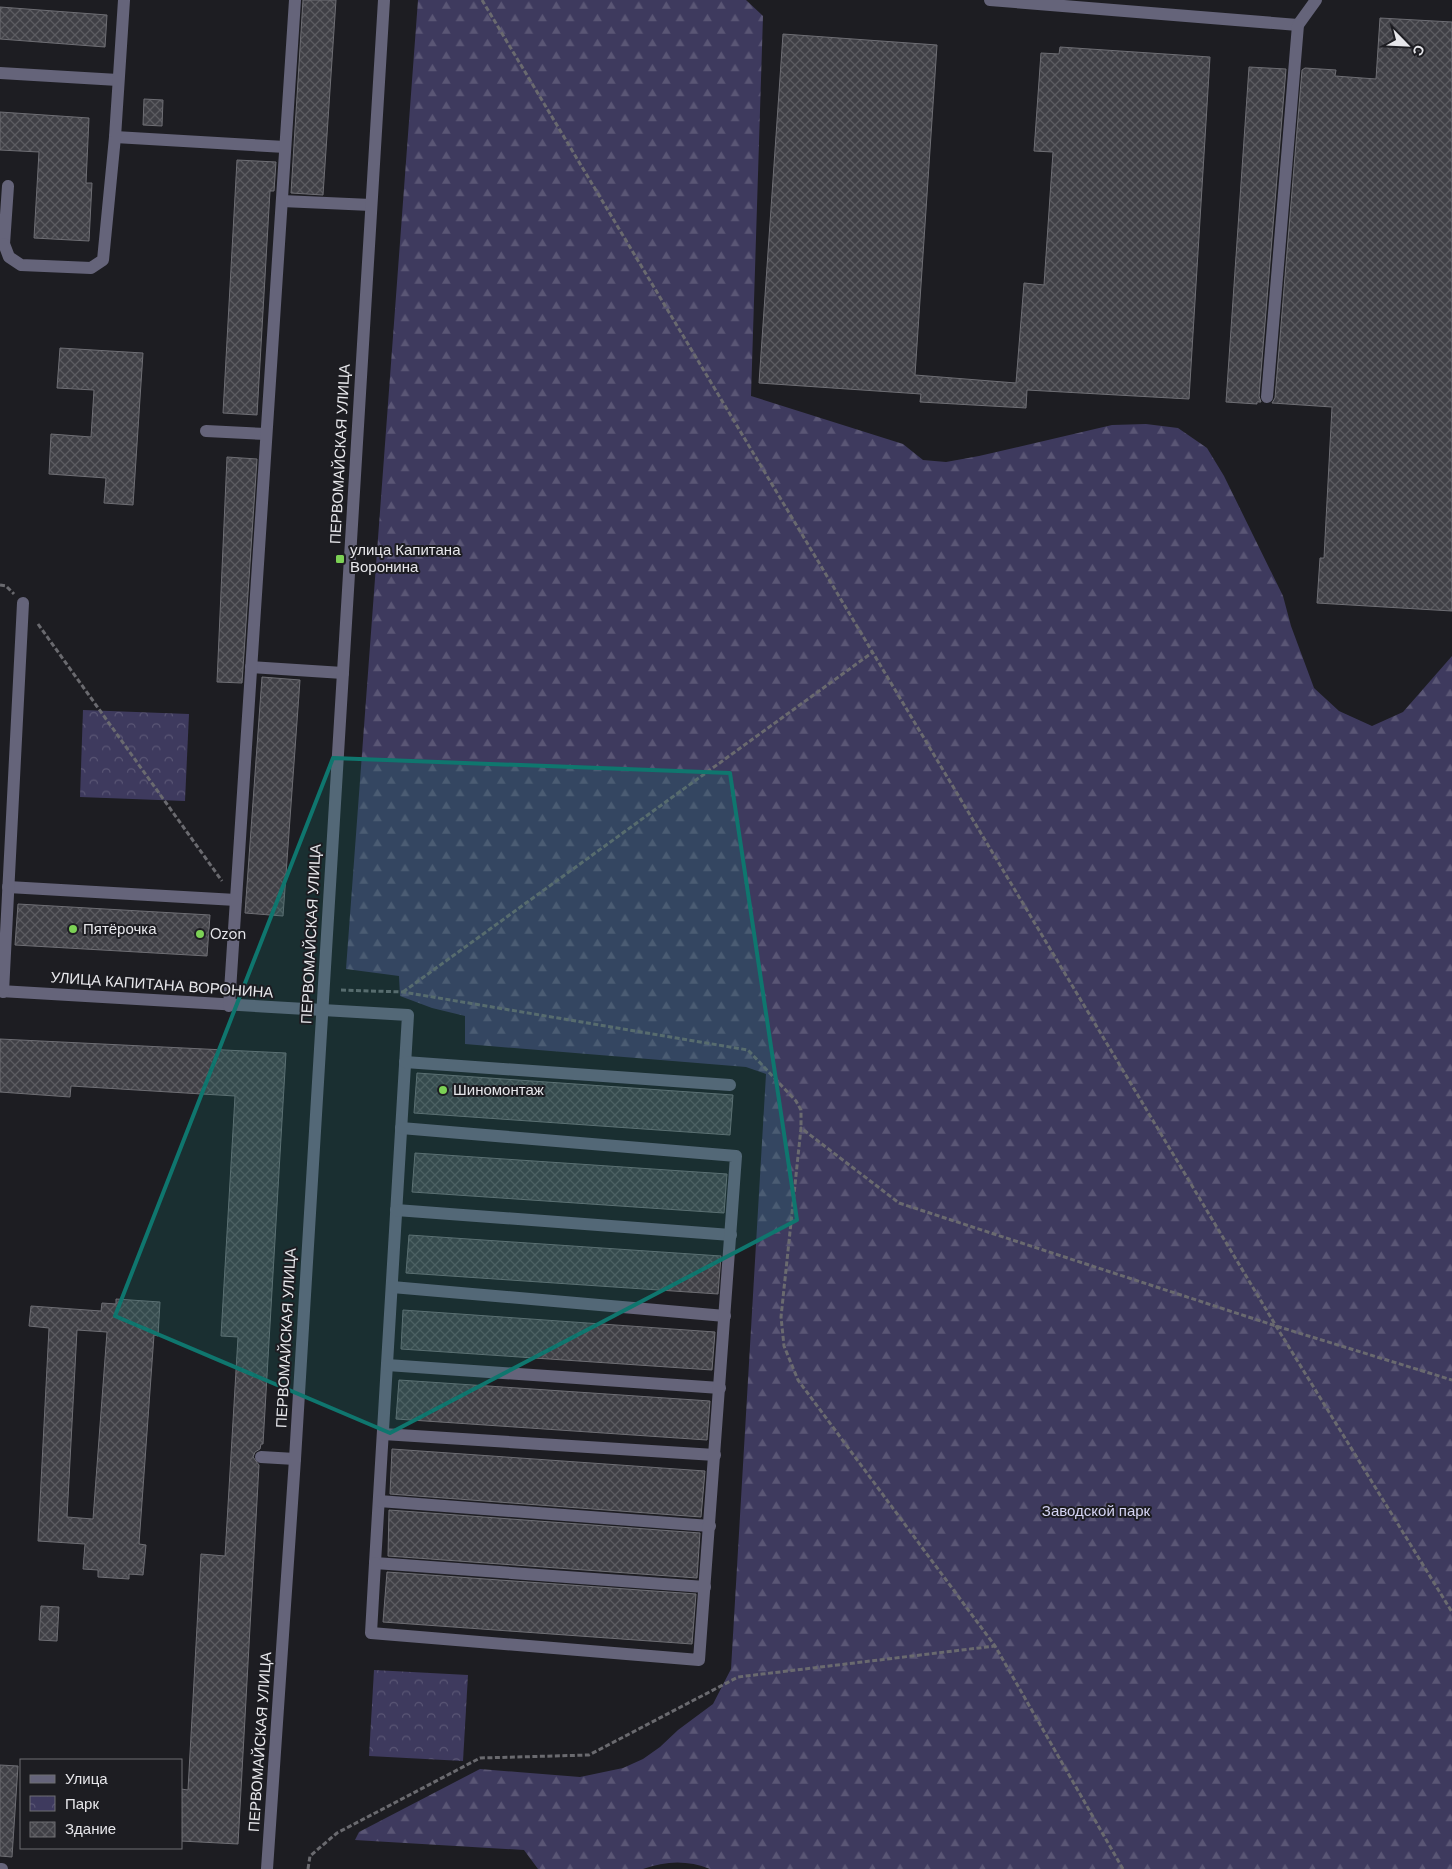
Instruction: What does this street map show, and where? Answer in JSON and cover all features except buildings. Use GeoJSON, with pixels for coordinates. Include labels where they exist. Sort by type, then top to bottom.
{"type":"FeatureCollection","features":[{"type":"Feature","properties":{"kind":"street"},"geometry":{"type":"LineString","coordinates":[[8,186],[2,244],[9,257],[21,264],[91,268],[103,260],[115,137],[124,0]]}},
{"type":"Feature","properties":{"kind":"street"},"geometry":{"type":"LineString","coordinates":[[229,1006],[295,0]]}},
{"type":"Feature","properties":{"kind":"street","name":"ПЕРВОМАЙСКАЯ УЛИЦА"},"geometry":{"type":"LineString","coordinates":[[267,1869],[295,1459],[384,0]]}},
{"type":"Feature","properties":{"kind":"street"},"geometry":{"type":"LineString","coordinates":[[990,0],[1298,25]]}},
{"type":"Feature","properties":{"kind":"street"},"geometry":{"type":"LineString","coordinates":[[1267,397],[1298,25],[1316,0]]}},
{"type":"Feature","properties":{"kind":"street"},"geometry":{"type":"LineString","coordinates":[[0,73],[118,80]]}},
{"type":"Feature","properties":{"kind":"street"},"geometry":{"type":"LineString","coordinates":[[115,137],[285,147]]}},
{"type":"Feature","properties":{"kind":"street"},"geometry":{"type":"LineString","coordinates":[[282,201],[371,205]]}},
{"type":"Feature","properties":{"kind":"street"},"geometry":{"type":"LineString","coordinates":[[206,431],[266,434]]}},
{"type":"Feature","properties":{"kind":"street"},"geometry":{"type":"LineString","coordinates":[[2,992],[23,603]]}},
{"type":"Feature","properties":{"kind":"street"},"geometry":{"type":"LineString","coordinates":[[251,667],[343,674]]}},
{"type":"Feature","properties":{"kind":"street"},"geometry":{"type":"LineString","coordinates":[[8,887],[236,900]]}},
{"type":"Feature","properties":{"kind":"street","name":"УЛИЦА КАПИТАНА ВОРОНИНА"},"geometry":{"type":"LineString","coordinates":[[2,992],[322,1012],[408,1015],[405,1062]]}},
{"type":"Feature","properties":{"kind":"street"},"geometry":{"type":"LineString","coordinates":[[401,1128],[736,1156],[699,1660],[371,1633],[392,1286],[396,1210],[405,1062],[730,1085]]}},
{"type":"Feature","properties":{"kind":"street"},"geometry":{"type":"LineString","coordinates":[[396,1210],[731,1235]]}},
{"type":"Feature","properties":{"kind":"street"},"geometry":{"type":"LineString","coordinates":[[392,1286],[725,1316]]}},
{"type":"Feature","properties":{"kind":"street"},"geometry":{"type":"LineString","coordinates":[[387,1365],[720,1388]]}},
{"type":"Feature","properties":{"kind":"street"},"geometry":{"type":"LineString","coordinates":[[383,1434],[715,1455]]}},
{"type":"Feature","properties":{"kind":"street"},"geometry":{"type":"LineString","coordinates":[[261,1457],[295,1459]]}},
{"type":"Feature","properties":{"kind":"street"},"geometry":{"type":"LineString","coordinates":[[379,1501],[710,1526]]}},
{"type":"Feature","properties":{"kind":"street"},"geometry":{"type":"LineString","coordinates":[[375,1562],[705,1588]]}},
{"type":"Feature","properties":{"kind":"path"},"geometry":{"type":"LineString","coordinates":[[482,0],[1276,1326],[1452,1612]]}},
{"type":"Feature","properties":{"kind":"path"},"geometry":{"type":"LineString","coordinates":[[0,585],[6,586],[23,603],[236,900]]}},
{"type":"Feature","properties":{"kind":"path"},"geometry":{"type":"LineString","coordinates":[[403,992],[873,652]]}},
{"type":"Feature","properties":{"kind":"path"},"geometry":{"type":"LineString","coordinates":[[341,990],[403,992],[748,1050],[796,1101],[801,1110],[801,1128],[781,1317],[784,1346],[798,1380],[994,1646],[1123,1869]]}},
{"type":"Feature","properties":{"kind":"path"},"geometry":{"type":"LineString","coordinates":[[801,1128],[899,1203],[1276,1326],[1452,1380]]}},
{"type":"Feature","properties":{"kind":"path"},"geometry":{"type":"LineString","coordinates":[[308,1869],[310,1856],[337,1833],[480,1758],[589,1755],[738,1677],[994,1646]]}},
{"type":"Feature","properties":{"kind":"highlighted area"},"geometry":{"type":"Polygon","coordinates":[[[333,758],[730,773],[797,1220],[390,1433],[115,1316],[333,758]]]}},
{"type":"Feature","properties":{"kind":"green space","name":"Заводской парк"},"geometry":{"type":"Polygon","coordinates":[[[418,0],[746,0],[763,16],[751,396],[903,444],[923,460],[946,462],[1112,425],[1146,424],[1178,428],[1207,448],[1224,476],[1283,596],[1291,626],[1314,688],[1339,711],[1372,726],[1403,712],[1452,656],[1452,1869],[710,1869],[693,1864],[668,1863],[643,1869],[538,1869],[524,1850],[355,1840],[359,1832],[480,1769],[580,1777],[623,1768],[643,1759],[660,1747],[678,1730],[713,1704],[731,1669],[766,1074],[746,1067],[465,1044],[465,1016],[432,1008],[400,996],[399,976],[346,969],[418,0]]]}},
{"type":"Feature","properties":{"kind":"green space"},"geometry":{"type":"Polygon","coordinates":[[[83,710],[189,714],[185,801],[80,797],[83,710]]]}},
{"type":"Feature","properties":{"kind":"green space"},"geometry":{"type":"Polygon","coordinates":[[[374,1670],[468,1675],[463,1761],[369,1756],[374,1670]]]}},
{"type":"Feature","properties":{"kind":"place","name":"улица Капитана Воронина"},"geometry":{"type":"Point","coordinates":[340,559]}},
{"type":"Feature","properties":{"kind":"place","name":"Пятёрочка"},"geometry":{"type":"Point","coordinates":[73,929]}},
{"type":"Feature","properties":{"kind":"place","name":"Ozon"},"geometry":{"type":"Point","coordinates":[200,934]}},
{"type":"Feature","properties":{"kind":"place","name":"Шиномонтаж"},"geometry":{"type":"Point","coordinates":[443,1090]}}]}
